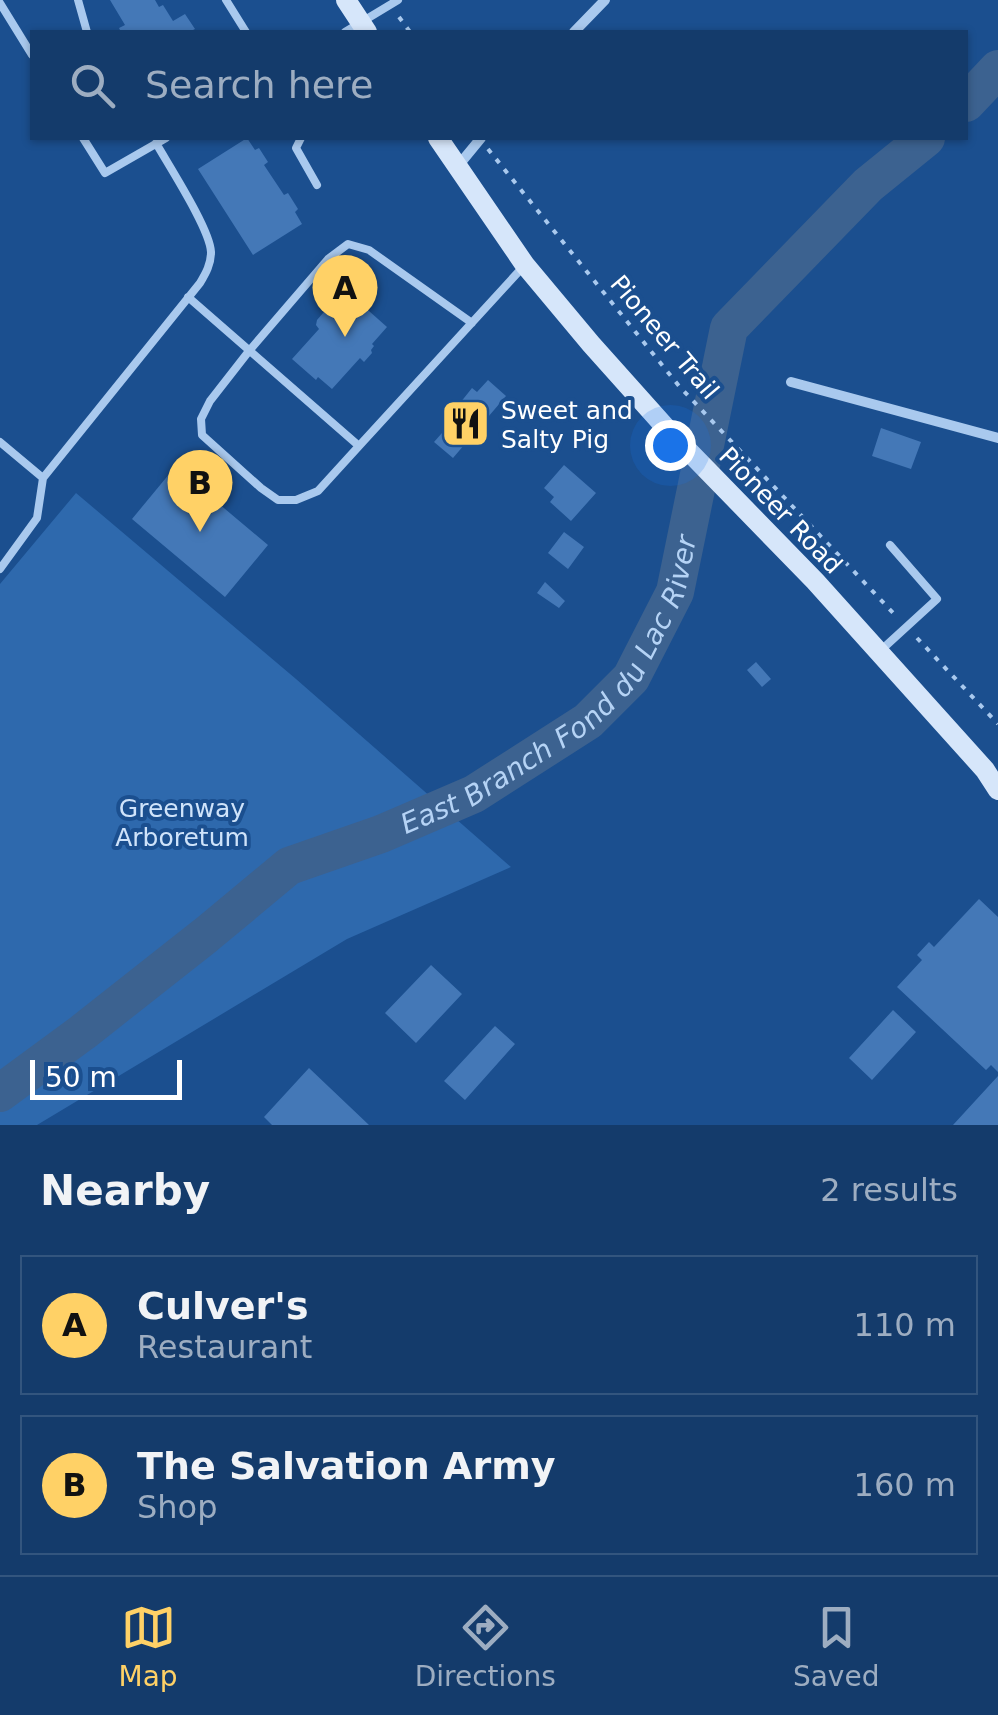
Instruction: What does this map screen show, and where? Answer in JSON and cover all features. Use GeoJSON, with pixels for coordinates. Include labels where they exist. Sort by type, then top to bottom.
{"type":"FeatureCollection","features":[{"type":"Feature","properties":{"kind":"main road"},"geometry":{"type":"LineString","coordinates":[[346,0],[358,29]]}},
{"type":"Feature","properties":{"kind":"main road","name":"Pioneer Road"},"geometry":{"type":"LineString","coordinates":[[439,140],[526,265],[591,344],[667,429],[815,581],[992,775],[998,790]]}},
{"type":"Feature","properties":{"kind":"street"},"geometry":{"type":"LineString","coordinates":[[576,30],[605,0]]}},
{"type":"Feature","properties":{"kind":"street"},"geometry":{"type":"LineString","coordinates":[[458,166],[479,140]]}},
{"type":"Feature","properties":{"kind":"street"},"geometry":{"type":"LineString","coordinates":[[790,382],[998,438]]}},
{"type":"Feature","properties":{"kind":"lane"},"geometry":{"type":"LineString","coordinates":[[78,0],[86,30]]}},
{"type":"Feature","properties":{"kind":"lane"},"geometry":{"type":"LineString","coordinates":[[226,0],[245,30]]}},
{"type":"Feature","properties":{"kind":"lane"},"geometry":{"type":"LineString","coordinates":[[358,29],[398,0]]}},
{"type":"Feature","properties":{"kind":"lane"},"geometry":{"type":"LineString","coordinates":[[0,3],[30,52]]}},
{"type":"Feature","properties":{"kind":"lane"},"geometry":{"type":"LineString","coordinates":[[84,140],[105,173],[162,140]]}},
{"type":"Feature","properties":{"kind":"lane"},"geometry":{"type":"LineString","coordinates":[[300,140],[296,148],[317,184]]}},
{"type":"Feature","properties":{"kind":"lane"},"geometry":{"type":"LineString","coordinates":[[0,569],[37,518],[43,478],[208,269],[210,246],[206,232],[156,143]]}},
{"type":"Feature","properties":{"kind":"lane"},"geometry":{"type":"LineString","coordinates":[[472,323],[369,250],[348,244],[328,259],[210,401],[201,419],[202,434],[278,500],[296,500],[318,491],[526,265]]}},
{"type":"Feature","properties":{"kind":"lane"},"geometry":{"type":"LineString","coordinates":[[188,297],[359,446]]}},
{"type":"Feature","properties":{"kind":"lane"},"geometry":{"type":"LineString","coordinates":[[0,442],[43,478]]}},
{"type":"Feature","properties":{"kind":"lane"},"geometry":{"type":"LineString","coordinates":[[878,652],[936,599],[890,545]]}},
{"type":"Feature","properties":{"kind":"path","name":"Pioneer Trail"},"geometry":{"type":"LineString","coordinates":[[483,140],[680,386],[998,724]]}},
{"type":"Feature","properties":{"kind":"green space","name":"Greenway Arboretum"},"geometry":{"type":"Polygon","coordinates":[[[76,493],[511,867],[347,939],[37,1125],[0,1125],[0,584],[76,493]]]}},
{"type":"Feature","properties":{"kind":"building"},"geometry":{"type":"Polygon","coordinates":[[[110,0],[155,0],[173,21],[185,14],[195,29],[120,30],[125,25],[110,0]]]}},
{"type":"Feature","properties":{"kind":"building"},"geometry":{"type":"Polygon","coordinates":[[[248,140],[255,150],[259,148],[268,162],[264,165],[284,195],[288,193],[302,224],[253,255],[198,169],[248,140]]]}},
{"type":"Feature","properties":{"kind":"building"},"geometry":{"type":"Polygon","coordinates":[[[351,295],[387,327],[372,344],[372,353],[364,362],[360,358],[332,389],[292,359],[319,329],[317,320],[329,306],[336,312],[351,295]]]}},
{"type":"Feature","properties":{"kind":"building","name":"Sweet and Salty Pig"},"geometry":{"type":"Polygon","coordinates":[[[488,380],[506,396],[453,458],[434,442],[465,407],[460,403],[472,388],[477,392],[488,380]]]}},
{"type":"Feature","properties":{"kind":"building"},"geometry":{"type":"Polygon","coordinates":[[[881,428],[921,442],[911,469],[872,456],[881,428]]]}},
{"type":"Feature","properties":{"kind":"building"},"geometry":{"type":"Polygon","coordinates":[[[564,465],[596,493],[571,521],[550,502],[554,497],[544,488],[564,465]]]}},
{"type":"Feature","properties":{"kind":"building"},"geometry":{"type":"Polygon","coordinates":[[[175,467],[268,545],[225,597],[132,519],[175,467]]]}},
{"type":"Feature","properties":{"kind":"building"},"geometry":{"type":"Polygon","coordinates":[[[564,532],[584,547],[568,569],[548,553],[564,532]]]}},
{"type":"Feature","properties":{"kind":"building"},"geometry":{"type":"Polygon","coordinates":[[[545,582],[565,601],[559,608],[537,593],[545,582]]]}},
{"type":"Feature","properties":{"kind":"building"},"geometry":{"type":"Polygon","coordinates":[[[756,662],[771,679],[762,687],[747,670],[756,662]]]}},
{"type":"Feature","properties":{"kind":"building"},"geometry":{"type":"Polygon","coordinates":[[[979,899],[998,917],[998,1072],[991,1065],[986,1070],[897,987],[922,960],[917,955],[929,942],[934,947],[979,899]]]}},
{"type":"Feature","properties":{"kind":"building"},"geometry":{"type":"Polygon","coordinates":[[[431,965],[462,994],[416,1043],[385,1013],[431,965]]]}},
{"type":"Feature","properties":{"kind":"building"},"geometry":{"type":"Polygon","coordinates":[[[893,1010],[916,1032],[872,1080],[849,1058],[893,1010]]]}},
{"type":"Feature","properties":{"kind":"building"},"geometry":{"type":"Polygon","coordinates":[[[495,1026],[515,1044],[465,1100],[444,1081],[495,1026]]]}},
{"type":"Feature","properties":{"kind":"building"},"geometry":{"type":"Polygon","coordinates":[[[309,1068],[369,1125],[272,1125],[264,1117],[309,1068]]]}},
{"type":"Feature","properties":{"kind":"building"},"geometry":{"type":"Polygon","coordinates":[[[998,1076],[998,1125],[953,1125],[998,1076]]]}},
{"type":"Feature","properties":{"kind":"waterway","name":"East Branch Fond du Lac River"},"geometry":{"type":"LineString","coordinates":[[968,101],[998,69]]}},
{"type":"Feature","properties":{"kind":"waterway","name":"East Branch Fond du Lac River"},"geometry":{"type":"LineString","coordinates":[[0,1093],[83,1032],[289,866],[381,834],[474,794],[588,721],[631,678],[675,592],[729,328],[868,185],[924,140]]}},
{"type":"Feature","properties":{"kind":"place","name":"Culver's"},"geometry":{"type":"Point","coordinates":[345,337]}},
{"type":"Feature","properties":{"kind":"place","name":"Sweet and Salty Pig"},"geometry":{"type":"Point","coordinates":[466,424]}},
{"type":"Feature","properties":{"kind":"place","name":"The Salvation Army"},"geometry":{"type":"Point","coordinates":[200,532]}}]}
